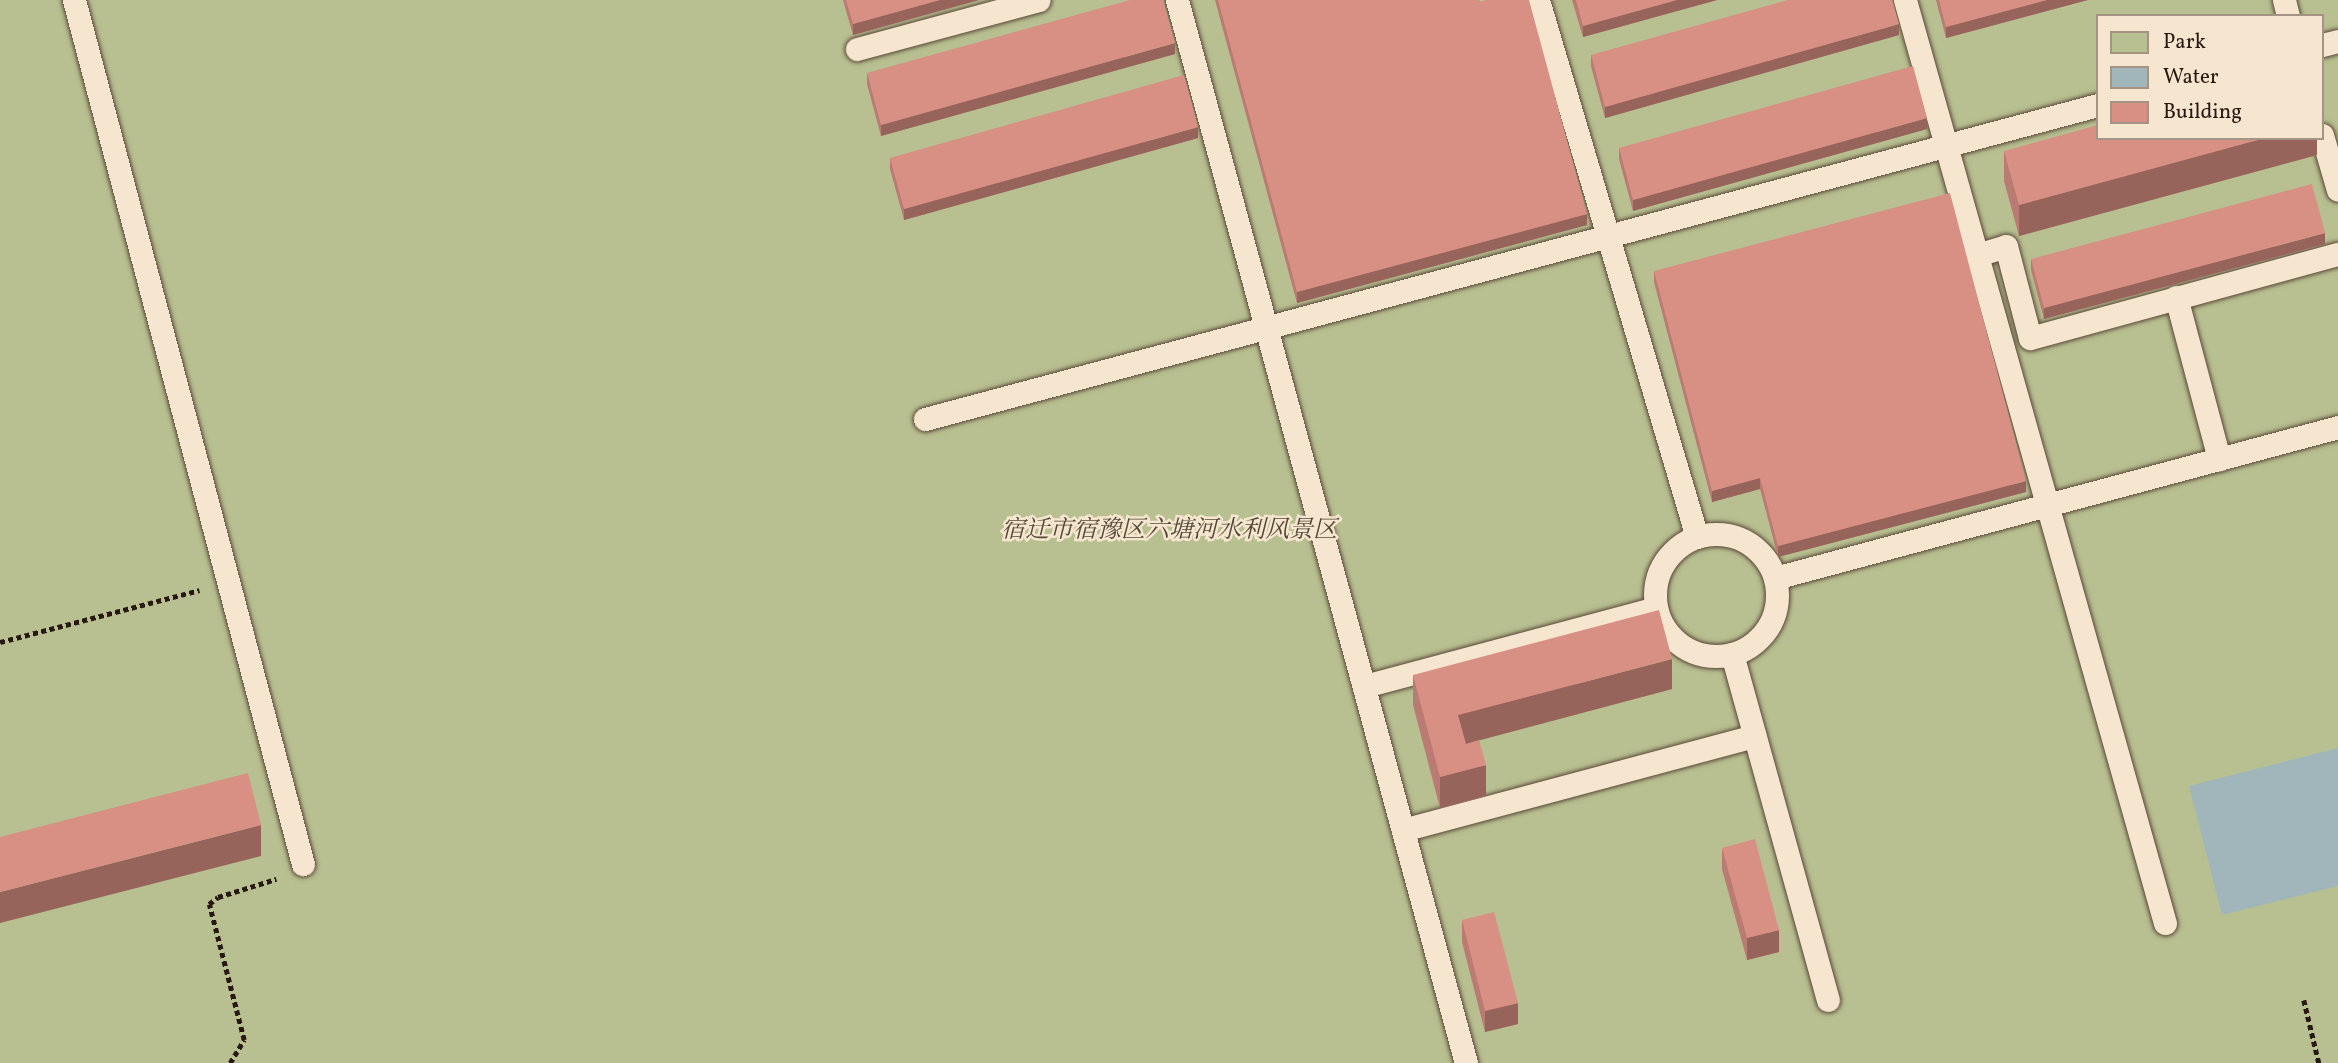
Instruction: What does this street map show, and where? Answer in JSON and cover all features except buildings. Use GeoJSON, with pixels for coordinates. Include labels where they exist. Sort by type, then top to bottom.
{"type":"FeatureCollection","features":[{"type":"Feature","properties":{"kind":"lane"},"geometry":{"type":"LineString","coordinates":[[74,0],[303,864]]}},
{"type":"Feature","properties":{"kind":"lane"},"geometry":{"type":"LineString","coordinates":[[857,49],[1038,0]]}},
{"type":"Feature","properties":{"kind":"lane"},"geometry":{"type":"LineString","coordinates":[[1177,0],[1466,1063]]}},
{"type":"Feature","properties":{"kind":"lane"},"geometry":{"type":"LineString","coordinates":[[1538,0],[1697,537]]}},
{"type":"Feature","properties":{"kind":"lane"},"geometry":{"type":"LineString","coordinates":[[1905,0],[2165,923]]}},
{"type":"Feature","properties":{"kind":"lane"},"geometry":{"type":"LineString","coordinates":[[925,419],[2096,106]]}},
{"type":"Feature","properties":{"kind":"lane"},"geometry":{"type":"LineString","coordinates":[[2323,140],[2338,190]]}},
{"type":"Feature","properties":{"kind":"lane"},"geometry":{"type":"LineString","coordinates":[[1977,254],[2006,246],[2030,338],[2338,254]]}},
{"type":"Feature","properties":{"kind":"lane"},"geometry":{"type":"LineString","coordinates":[[2176,297],[2219,458]]}},
{"type":"Feature","properties":{"kind":"lane"},"geometry":{"type":"LineString","coordinates":[[1775,578],[2338,427]]}},
{"type":"Feature","properties":{"kind":"lane"},"geometry":{"type":"LineString","coordinates":[[1697,537],[1735,537],[1766,560],[1775,578],[1774,616],[1750,646],[1732,654],[1712,656],[1691,651],[1674,640],[1656,608],[1656,582],[1664,562],[1697,537]]}},
{"type":"Feature","properties":{"kind":"lane"},"geometry":{"type":"LineString","coordinates":[[1365,686],[1656,608]]}},
{"type":"Feature","properties":{"kind":"lane"},"geometry":{"type":"LineString","coordinates":[[1732,654],[1828,1000]]}},
{"type":"Feature","properties":{"kind":"lane"},"geometry":{"type":"LineString","coordinates":[[1403,830],[1755,736]]}},
{"type":"Feature","properties":{"kind":"path"},"geometry":{"type":"LineString","coordinates":[[0,642],[229,582]]}},
{"type":"Feature","properties":{"kind":"path"},"geometry":{"type":"LineString","coordinates":[[230,1063],[244,1040],[209,904],[218,897],[294,873],[303,864]]}},
{"type":"Feature","properties":{"kind":"path"},"geometry":{"type":"LineString","coordinates":[[2304,1000],[2319,1063]]}},
{"type":"Feature","properties":{"kind":"green space","name":"宿迁市宿豫区六塘河水利风景区"},"geometry":{"type":"Polygon","coordinates":[[[0,0],[2338,0],[2338,1063],[0,1063],[0,0]]]}},
{"type":"Feature","properties":{"kind":"water"},"geometry":{"type":"Polygon","coordinates":[[[2338,748],[2338,886],[2222,915],[2189,786],[2338,748]]]}}]}
